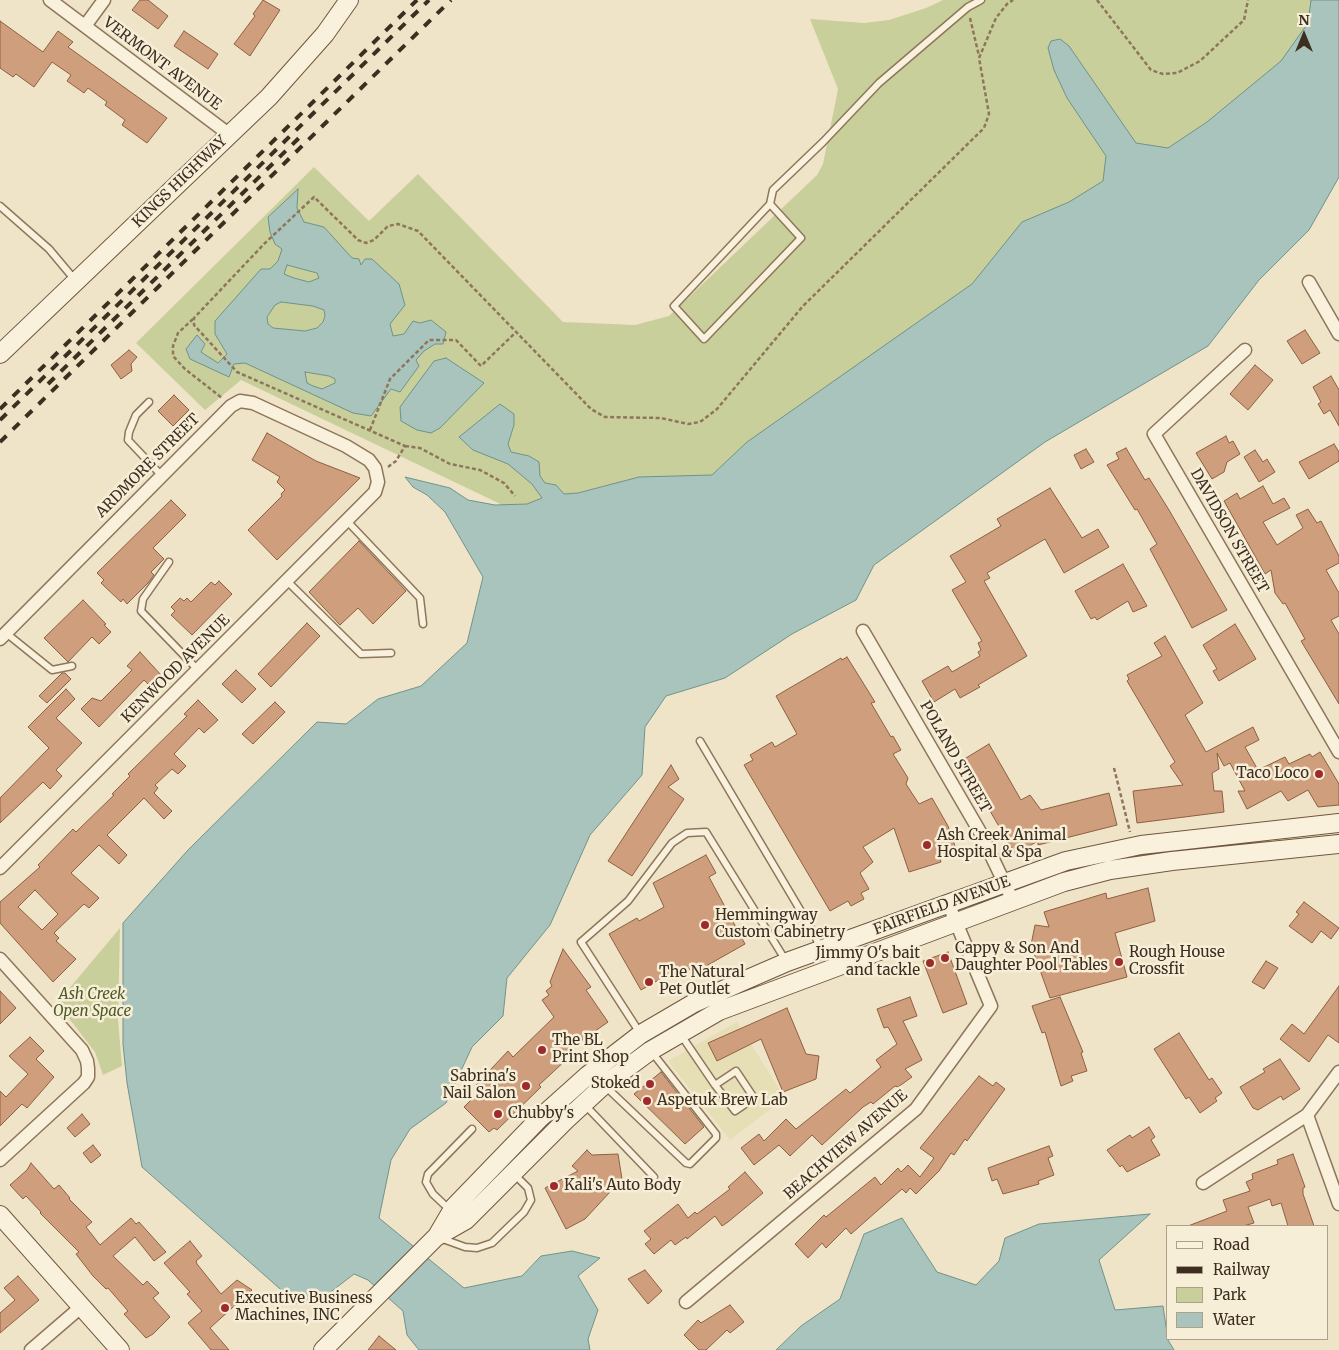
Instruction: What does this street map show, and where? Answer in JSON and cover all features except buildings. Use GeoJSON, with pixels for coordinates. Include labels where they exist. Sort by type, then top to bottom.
{"type":"FeatureCollection","features":[{"type":"Feature","properties":{"kind":"main road","name":"KINGS HIGHWAY"},"geometry":{"type":"LineString","coordinates":[[0,354],[269,97],[308,54],[349,0]]}},
{"type":"Feature","properties":{"kind":"main road","name":"FAIRFIELD AVENUE"},"geometry":{"type":"LineString","coordinates":[[432,1241],[451,1210],[540,1118],[588,1074],[641,1034],[694,1003],[787,962],[1005,883],[1135,839],[1278,830],[1339,824]]}},
{"type":"Feature","properties":{"kind":"main road"},"geometry":{"type":"LineString","coordinates":[[1278,830],[1281,850]]}},
{"type":"Feature","properties":{"kind":"main road"},"geometry":{"type":"LineString","coordinates":[[1135,839],[1143,865]]}},
{"type":"Feature","properties":{"kind":"main road","name":"FAIRFIELD AVENUE"},"geometry":{"type":"LineString","coordinates":[[323,1350],[432,1241],[466,1220],[604,1085],[650,1051],[719,1011],[1064,882],[1110,870],[1143,865],[1339,844]]}},
{"type":"Feature","properties":{"kind":"main road"},"geometry":{"type":"LineString","coordinates":[[820,950],[828,969]]}},
{"type":"Feature","properties":{"kind":"main road"},"geometry":{"type":"LineString","coordinates":[[787,962],[796,981]]}},
{"type":"Feature","properties":{"kind":"main road"},"geometry":{"type":"LineString","coordinates":[[641,1034],[650,1051]]}},
{"type":"Feature","properties":{"kind":"main road"},"geometry":{"type":"LineString","coordinates":[[0,1215],[120,1350]]}},
{"type":"Feature","properties":{"kind":"street","name":"VERMONT AVENUE"},"geometry":{"type":"LineString","coordinates":[[50,0],[230,135]]}},
{"type":"Feature","properties":{"kind":"street"},"geometry":{"type":"LineString","coordinates":[[85,26],[104,0]]}},
{"type":"Feature","properties":{"kind":"street"},"geometry":{"type":"LineString","coordinates":[[1310,282],[1339,334]]}},
{"type":"Feature","properties":{"kind":"street","name":"DAVIDSON STREET"},"geometry":{"type":"LineString","coordinates":[[1245,350],[1154,434],[1339,752]]}},
{"type":"Feature","properties":{"kind":"street"},"geometry":{"type":"LineString","coordinates":[[231,406],[240,401],[252,403],[346,446],[369,460],[378,474]]}},
{"type":"Feature","properties":{"kind":"street","name":"ARDMORE STREET"},"geometry":{"type":"LineString","coordinates":[[3,636],[231,406]]}},
{"type":"Feature","properties":{"kind":"street","name":"KENWOOD AVENUE"},"geometry":{"type":"LineString","coordinates":[[0,868],[375,492],[378,474]]}},
{"type":"Feature","properties":{"kind":"street","name":"POLAND STREET"},"geometry":{"type":"LineString","coordinates":[[863,631],[980,832],[1013,901]]}},
{"type":"Feature","properties":{"kind":"street","name":"BEACHVIEW AVENUE"},"geometry":{"type":"LineString","coordinates":[[686,1302],[916,1109],[991,1006],[948,904]]}},
{"type":"Feature","properties":{"kind":"street"},"geometry":{"type":"LineString","coordinates":[[0,959],[82,1050],[87,1061],[88,1077],[84,1083],[0,1160]]}},
{"type":"Feature","properties":{"kind":"street"},"geometry":{"type":"LineString","coordinates":[[1204,1183],[1307,1115],[1339,1072]]}},
{"type":"Feature","properties":{"kind":"street"},"geometry":{"type":"LineString","coordinates":[[1307,1115],[1339,1204]]}},
{"type":"Feature","properties":{"kind":"street"},"geometry":{"type":"LineString","coordinates":[[31,1350],[81,1307]]}},
{"type":"Feature","properties":{"kind":"lane"},"geometry":{"type":"LineString","coordinates":[[770,204],[801,238],[704,338],[674,306],[770,204],[773,190],[823,142],[878,83],[980,0]]}},
{"type":"Feature","properties":{"kind":"lane"},"geometry":{"type":"LineString","coordinates":[[0,206],[49,249],[76,281]]}},
{"type":"Feature","properties":{"kind":"lane"},"geometry":{"type":"LineString","coordinates":[[149,402],[136,415],[128,432],[128,440],[162,476]]}},
{"type":"Feature","properties":{"kind":"lane"},"geometry":{"type":"LineString","coordinates":[[347,521],[420,598],[423,624]]}},
{"type":"Feature","properties":{"kind":"lane"},"geometry":{"type":"LineString","coordinates":[[169,562],[143,599],[141,611],[198,670]]}},
{"type":"Feature","properties":{"kind":"lane"},"geometry":{"type":"LineString","coordinates":[[287,581],[360,654],[391,653]]}},
{"type":"Feature","properties":{"kind":"lane"},"geometry":{"type":"LineString","coordinates":[[3,636],[52,670],[72,666]]}},
{"type":"Feature","properties":{"kind":"lane"},"geometry":{"type":"LineString","coordinates":[[700,741],[816,935],[820,950]]}},
{"type":"Feature","properties":{"kind":"lane"},"geometry":{"type":"LineString","coordinates":[[641,1034],[581,942],[628,901],[672,843],[687,833],[706,832],[787,962]]}},
{"type":"Feature","properties":{"kind":"lane"},"geometry":{"type":"LineString","coordinates":[[680,1034],[716,1085],[735,1111],[754,1098],[736,1071],[716,1085]]}},
{"type":"Feature","properties":{"kind":"lane"},"geometry":{"type":"LineString","coordinates":[[604,1085],[686,1163],[690,1164],[716,1138],[716,1134],[650,1051]]}},
{"type":"Feature","properties":{"kind":"lane"},"geometry":{"type":"LineString","coordinates":[[584,1104],[654,1177]]}},
{"type":"Feature","properties":{"kind":"lane"},"geometry":{"type":"LineString","coordinates":[[451,1210],[433,1194],[426,1182],[428,1174],[472,1128]]}},
{"type":"Feature","properties":{"kind":"lane"},"geometry":{"type":"LineString","coordinates":[[432,1241],[477,1248],[492,1243],[524,1212],[532,1200],[528,1188],[513,1173]]}},
{"type":"Feature","properties":{"kind":"path"},"geometry":{"type":"LineString","coordinates":[[1097,0],[1151,70],[1163,74],[1178,73],[1200,61],[1244,20],[1248,0]]}},
{"type":"Feature","properties":{"kind":"path"},"geometry":{"type":"LineString","coordinates":[[968,8],[979,58]]}},
{"type":"Feature","properties":{"kind":"path"},"geometry":{"type":"LineString","coordinates":[[231,406],[185,369],[173,356],[178,333],[264,244],[314,197]]}},
{"type":"Feature","properties":{"kind":"path"},"geometry":{"type":"LineString","coordinates":[[194,318],[194,325],[233,369],[405,446],[420,448],[450,464],[480,470],[504,483],[515,496]]}},
{"type":"Feature","properties":{"kind":"path"},"geometry":{"type":"LineString","coordinates":[[370,430],[390,379],[429,340],[456,340],[481,366],[516,331]]}},
{"type":"Feature","properties":{"kind":"path"},"geometry":{"type":"LineString","coordinates":[[378,474],[396,461],[405,446]]}},
{"type":"Feature","properties":{"kind":"path"},"geometry":{"type":"LineString","coordinates":[[1114,768],[1135,839]]}},
{"type":"Feature","properties":{"kind":"shaded area"},"geometry":{"type":"Polygon","coordinates":[[[737,1022],[785,1098],[730,1140],[668,1061],[737,1022]]]}},
{"type":"Feature","properties":{"kind":"green space"},"geometry":{"type":"Polygon","coordinates":[[[943,0],[1318,0],[1322,48],[742,498],[561,533],[241,380],[205,410],[136,343],[314,167],[369,221],[418,174],[563,322],[635,325],[669,316],[817,175],[823,164],[838,89],[810,19],[864,23],[889,20],[926,8],[943,0]]]}},
{"type":"Feature","properties":{"kind":"green space","name":"Ash Creek Open Space"},"geometry":{"type":"Polygon","coordinates":[[[120,928],[118,1020],[122,1066],[103,1075],[95,1052],[57,1003],[120,928]]]}},
{"type":"Feature","properties":{"kind":"water"},"geometry":{"type":"Polygon","coordinates":[[[1311,0],[1339,0],[1339,177],[1309,230],[1259,280],[1208,346],[1045,442],[874,565],[856,600],[792,634],[725,678],[666,696],[645,727],[642,775],[590,835],[550,925],[507,978],[503,1016],[472,1047],[446,1103],[410,1129],[391,1160],[379,1218],[464,1288],[522,1276],[541,1256],[572,1251],[600,1258],[578,1276],[598,1310],[588,1339],[590,1350],[419,1350],[407,1335],[403,1311],[368,1280],[354,1274],[319,1301],[296,1303],[142,1167],[127,1083],[123,1044],[123,923],[188,850],[317,722],[346,724],[378,699],[421,686],[467,643],[483,577],[445,512],[427,495],[413,487],[405,477],[450,488],[468,500],[495,505],[527,504],[542,498],[532,484],[508,464],[473,450],[459,437],[500,404],[514,414],[514,425],[508,444],[511,452],[529,456],[539,462],[540,476],[545,483],[556,485],[564,494],[578,493],[639,477],[712,475],[747,442],[972,284],[1022,222],[1069,202],[1103,181],[1106,156],[1067,98],[1054,70],[1048,48],[1051,41],[1060,39],[1069,46],[1136,143],[1168,148],[1207,122],[1281,61],[1308,23],[1311,0]]]}},
{"type":"Feature","properties":{"kind":"water"},"geometry":{"type":"Polygon","coordinates":[[[298,189],[297,208],[304,222],[324,227],[352,258],[359,259],[361,265],[365,259],[372,259],[399,284],[405,305],[390,324],[393,336],[404,334],[413,321],[420,323],[431,320],[446,332],[443,344],[435,344],[424,351],[416,360],[419,366],[400,392],[391,389],[371,416],[353,413],[245,363],[234,364],[229,377],[190,359],[186,349],[197,335],[205,344],[201,352],[218,363],[227,354],[215,334],[215,321],[261,269],[270,269],[278,261],[282,249],[275,244],[270,232],[268,217],[298,189]],[[287,265],[284,274],[309,282],[319,278],[317,273],[287,265]],[[281,302],[275,305],[267,317],[268,324],[273,328],[305,331],[317,328],[323,322],[325,316],[324,310],[313,306],[281,302]],[[305,372],[307,383],[322,389],[335,383],[335,379],[329,376],[305,372]]]}},
{"type":"Feature","properties":{"kind":"water"},"geometry":{"type":"Polygon","coordinates":[[[446,358],[484,383],[440,428],[431,433],[417,430],[401,421],[400,407],[434,361],[446,358]]]}},
{"type":"Feature","properties":{"kind":"water"},"geometry":{"type":"Polygon","coordinates":[[[1150,1214],[1099,1260],[1115,1310],[1163,1306],[1166,1340],[1168,1340],[1174,1350],[776,1350],[801,1326],[840,1299],[864,1234],[902,1218],[937,1272],[976,1285],[999,1261],[1005,1238],[1039,1224],[1150,1214]]]}},
{"type":"Feature","properties":{"kind":"railway"},"geometry":{"type":"LineString","coordinates":[[0,409],[417,0]]}},
{"type":"Feature","properties":{"kind":"railway"},"geometry":{"type":"LineString","coordinates":[[0,420],[429,0]]}},
{"type":"Feature","properties":{"kind":"railway"},"geometry":{"type":"LineString","coordinates":[[0,442],[451,0]]}},
{"type":"Feature","properties":{"kind":"railway"},"geometry":{"type":"LineString","coordinates":[[48,384],[303,134]]}},
{"type":"Feature","properties":{"kind":"place","name":"Taco Loco"},"geometry":{"type":"Point","coordinates":[1319,774]}},
{"type":"Feature","properties":{"kind":"place","name":"Ash Creek Animal Hospital & Spa"},"geometry":{"type":"Point","coordinates":[927,845]}},
{"type":"Feature","properties":{"kind":"place","name":"Hemmingway Custom Cabinetry"},"geometry":{"type":"Point","coordinates":[705,925]}},
{"type":"Feature","properties":{"kind":"place","name":"Cappy & Son And Daughter Pool Tables"},"geometry":{"type":"Point","coordinates":[945,958]}},
{"type":"Feature","properties":{"kind":"place","name":"Rough House Crossfit"},"geometry":{"type":"Point","coordinates":[1119,962]}},
{"type":"Feature","properties":{"kind":"place","name":"Jimmy O's bait and tackle"},"geometry":{"type":"Point","coordinates":[930,963]}},
{"type":"Feature","properties":{"kind":"place","name":"The Natural Pet Outlet"},"geometry":{"type":"Point","coordinates":[649,982]}},
{"type":"Feature","properties":{"kind":"place","name":"The BL Print Shop"},"geometry":{"type":"Point","coordinates":[542,1050]}},
{"type":"Feature","properties":{"kind":"place","name":"Stoked"},"geometry":{"type":"Point","coordinates":[650,1084]}},
{"type":"Feature","properties":{"kind":"place","name":"Sabrina's Nail Salon"},"geometry":{"type":"Point","coordinates":[526,1086]}},
{"type":"Feature","properties":{"kind":"place","name":"Aspetuk Brew Lab"},"geometry":{"type":"Point","coordinates":[647,1101]}},
{"type":"Feature","properties":{"kind":"place","name":"Chubby's"},"geometry":{"type":"Point","coordinates":[498,1114]}},
{"type":"Feature","properties":{"kind":"place","name":"Kali's Auto Body"},"geometry":{"type":"Point","coordinates":[554,1186]}},
{"type":"Feature","properties":{"kind":"place","name":"Executive Business Machines, INC"},"geometry":{"type":"Point","coordinates":[225,1308]}}]}
